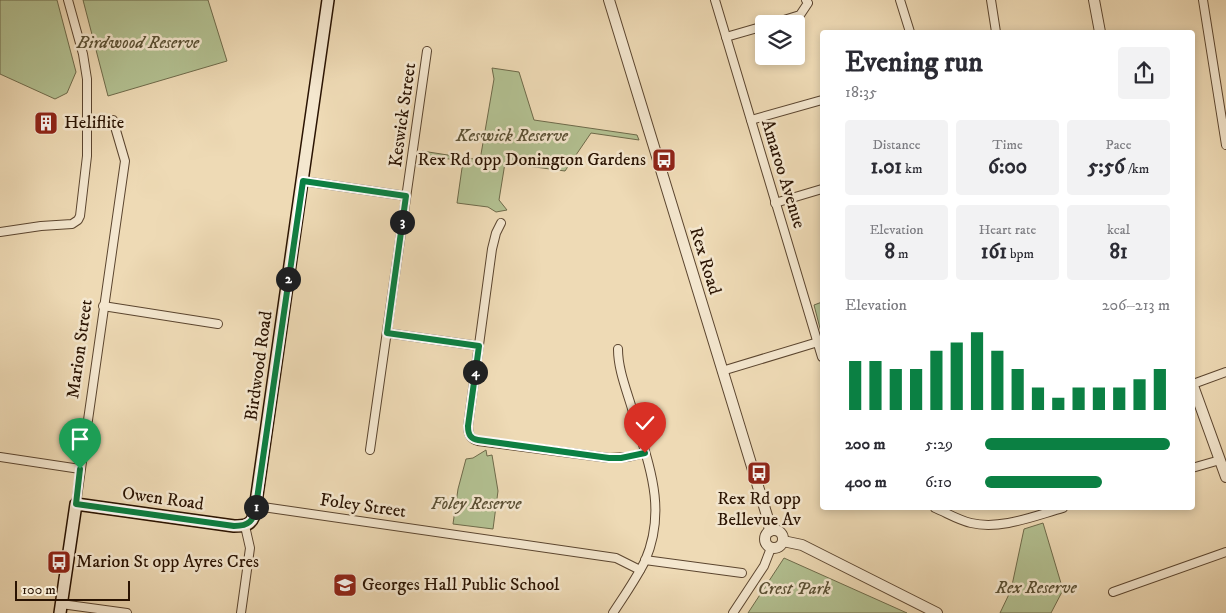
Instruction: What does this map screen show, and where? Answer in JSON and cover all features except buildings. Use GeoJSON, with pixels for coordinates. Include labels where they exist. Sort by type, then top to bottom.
{"type":"FeatureCollection","features":[{"type":"Feature","properties":{"kind":"main road","name":"Birdwood Road"},"geometry":{"type":"LineString","coordinates":[[245,526],[252,521],[256,506],[328,0]]}},
{"type":"Feature","properties":{"kind":"main road","name":"Owen Road"},"geometry":{"type":"LineString","coordinates":[[76,504],[228,526],[245,526]]}},
{"type":"Feature","properties":{"kind":"main road","name":"Marion Street"},"geometry":{"type":"LineString","coordinates":[[61,609],[76,504]]}},
{"type":"Feature","properties":{"kind":"street"},"geometry":{"type":"LineString","coordinates":[[0,232],[72,224],[80,216],[86,156],[87,79],[83,54],[68,0]]}},
{"type":"Feature","properties":{"kind":"street","name":"Rex Road"},"geometry":{"type":"LineString","coordinates":[[609,0],[768,519],[770,531]]}},
{"type":"Feature","properties":{"kind":"street","name":"Amaroo Avenue"},"geometry":{"type":"LineString","coordinates":[[715,0],[820,350]]}},
{"type":"Feature","properties":{"kind":"street"},"geometry":{"type":"LineString","coordinates":[[800,15],[808,4],[806,0]]}},
{"type":"Feature","properties":{"kind":"street"},"geometry":{"type":"LineString","coordinates":[[900,0],[909,30]]}},
{"type":"Feature","properties":{"kind":"street"},"geometry":{"type":"LineString","coordinates":[[991,0],[996,30]]}},
{"type":"Feature","properties":{"kind":"street"},"geometry":{"type":"LineString","coordinates":[[1094,0],[1100,30]]}},
{"type":"Feature","properties":{"kind":"street"},"geometry":{"type":"LineString","coordinates":[[1203,0],[1226,143]]}},
{"type":"Feature","properties":{"kind":"street"},"geometry":{"type":"LineString","coordinates":[[726,37],[755,29]]}},
{"type":"Feature","properties":{"kind":"street","name":"Keswick Street"},"geometry":{"type":"LineString","coordinates":[[370,450],[427,51]]}},
{"type":"Feature","properties":{"kind":"street"},"geometry":{"type":"LineString","coordinates":[[750,120],[820,101]]}},
{"type":"Feature","properties":{"kind":"street","name":"Marion Street"},"geometry":{"type":"LineString","coordinates":[[76,504],[125,161],[113,120]]}},
{"type":"Feature","properties":{"kind":"street"},"geometry":{"type":"LineString","coordinates":[[303,181],[406,196]]}},
{"type":"Feature","properties":{"kind":"street"},"geometry":{"type":"LineString","coordinates":[[775,203],[820,190]]}},
{"type":"Feature","properties":{"kind":"street"},"geometry":{"type":"LineString","coordinates":[[501,223],[492,249],[468,426],[469,435],[478,440],[609,458],[621,458],[645,453]]}},
{"type":"Feature","properties":{"kind":"street"},"geometry":{"type":"LineString","coordinates":[[103,306],[218,324]]}},
{"type":"Feature","properties":{"kind":"street"},"geometry":{"type":"LineString","coordinates":[[387,333],[479,346]]}},
{"type":"Feature","properties":{"kind":"street"},"geometry":{"type":"LineString","coordinates":[[722,372],[818,342]]}},
{"type":"Feature","properties":{"kind":"street"},"geometry":{"type":"LineString","coordinates":[[612,613],[645,560],[652,541],[656,510],[655,488],[621,372],[618,349]]}},
{"type":"Feature","properties":{"kind":"street"},"geometry":{"type":"LineString","coordinates":[[1195,382],[1226,372]]}},
{"type":"Feature","properties":{"kind":"street"},"geometry":{"type":"LineString","coordinates":[[1195,389],[1226,477]]}},
{"type":"Feature","properties":{"kind":"street"},"geometry":{"type":"LineString","coordinates":[[468,446],[472,438]]}},
{"type":"Feature","properties":{"kind":"street"},"geometry":{"type":"LineString","coordinates":[[0,457],[80,469]]}},
{"type":"Feature","properties":{"kind":"street"},"geometry":{"type":"LineString","coordinates":[[1195,467],[1220,460]]}},
{"type":"Feature","properties":{"kind":"street","name":"Foley Street"},"geometry":{"type":"LineString","coordinates":[[256,506],[608,556],[624,560],[640,570]]}},
{"type":"Feature","properties":{"kind":"street"},"geometry":{"type":"LineString","coordinates":[[939,510],[972,523],[988,525],[1013,522],[1052,510]]}},
{"type":"Feature","properties":{"kind":"street"},"geometry":{"type":"LineString","coordinates":[[241,613],[250,548],[245,526]]}},
{"type":"Feature","properties":{"kind":"street"},"geometry":{"type":"LineString","coordinates":[[776,530],[781,533],[783,541],[779,548],[770,548],[765,542],[766,536],[770,531],[776,530]]}},
{"type":"Feature","properties":{"kind":"street"},"geometry":{"type":"LineString","coordinates":[[783,541],[802,546],[937,613]]}},
{"type":"Feature","properties":{"kind":"street"},"geometry":{"type":"LineString","coordinates":[[733,613],[764,566],[770,548]]}},
{"type":"Feature","properties":{"kind":"street"},"geometry":{"type":"LineString","coordinates":[[1113,592],[1226,552]]}},
{"type":"Feature","properties":{"kind":"street"},"geometry":{"type":"LineString","coordinates":[[645,560],[742,573]]}},
{"type":"Feature","properties":{"kind":"street"},"geometry":{"type":"LineString","coordinates":[[61,609],[127,613]]}},
{"type":"Feature","properties":{"kind":"green space"},"geometry":{"type":"Polygon","coordinates":[[[0,0],[57,0],[76,72],[67,93],[55,99],[0,74],[0,0]]]}},
{"type":"Feature","properties":{"kind":"green space","name":"Birdwood Reserve"},"geometry":{"type":"Polygon","coordinates":[[[83,0],[208,0],[227,61],[108,96],[83,0]]]}},
{"type":"Feature","properties":{"kind":"green space","name":"Keswick Reserve"},"geometry":{"type":"Polygon","coordinates":[[[492,68],[519,72],[534,120],[637,135],[639,140],[591,133],[565,171],[505,163],[499,200],[507,210],[496,212],[488,207],[457,203],[463,161],[421,155],[422,151],[480,160],[494,79],[492,68]]]}},
{"type":"Feature","properties":{"kind":"green space"},"geometry":{"type":"Polygon","coordinates":[[[820,303],[820,328],[814,305],[820,303]]]}},
{"type":"Feature","properties":{"kind":"green space","name":"Foley Reserve"},"geometry":{"type":"Polygon","coordinates":[[[486,450],[487,456],[492,455],[498,491],[493,529],[453,524],[458,489],[466,459],[473,458],[486,450]]]}},
{"type":"Feature","properties":{"kind":"green space","name":"Rex Reserve"},"geometry":{"type":"Polygon","coordinates":[[[1043,523],[1063,590],[1051,613],[1000,613],[1011,590],[1024,529],[1043,523]]]}},
{"type":"Feature","properties":{"kind":"green space","name":"Crest Park"},"geometry":{"type":"Polygon","coordinates":[[[784,558],[907,613],[748,613],[784,558]]]}},
{"type":"Feature","properties":{"kind":"place","name":"Heliflite"},"geometry":{"type":"Point","coordinates":[46,123]}},
{"type":"Feature","properties":{"kind":"place","name":"Rex Rd opp Donington Gardens"},"geometry":{"type":"Point","coordinates":[664,160]}},
{"type":"Feature","properties":{"kind":"place","name":"Rex Rd opp Bellevue Av"},"geometry":{"type":"Point","coordinates":[759,473]}},
{"type":"Feature","properties":{"kind":"place","name":"Marion St opp Ayres Cres"},"geometry":{"type":"Point","coordinates":[59,562]}},
{"type":"Feature","properties":{"kind":"place","name":"Georges Hall Public School"},"geometry":{"type":"Point","coordinates":[345,585]}},
{"type":"Feature","properties":{"kind":"route"},"geometry":{"type":"LineString","coordinates":[[80,469],[76,504],[234,526],[245,526],[252,521],[256,506],[303,181],[406,196],[387,333],[479,346],[468,426],[469,435],[474,440],[609,458],[621,458],[645,453]]}}]}
